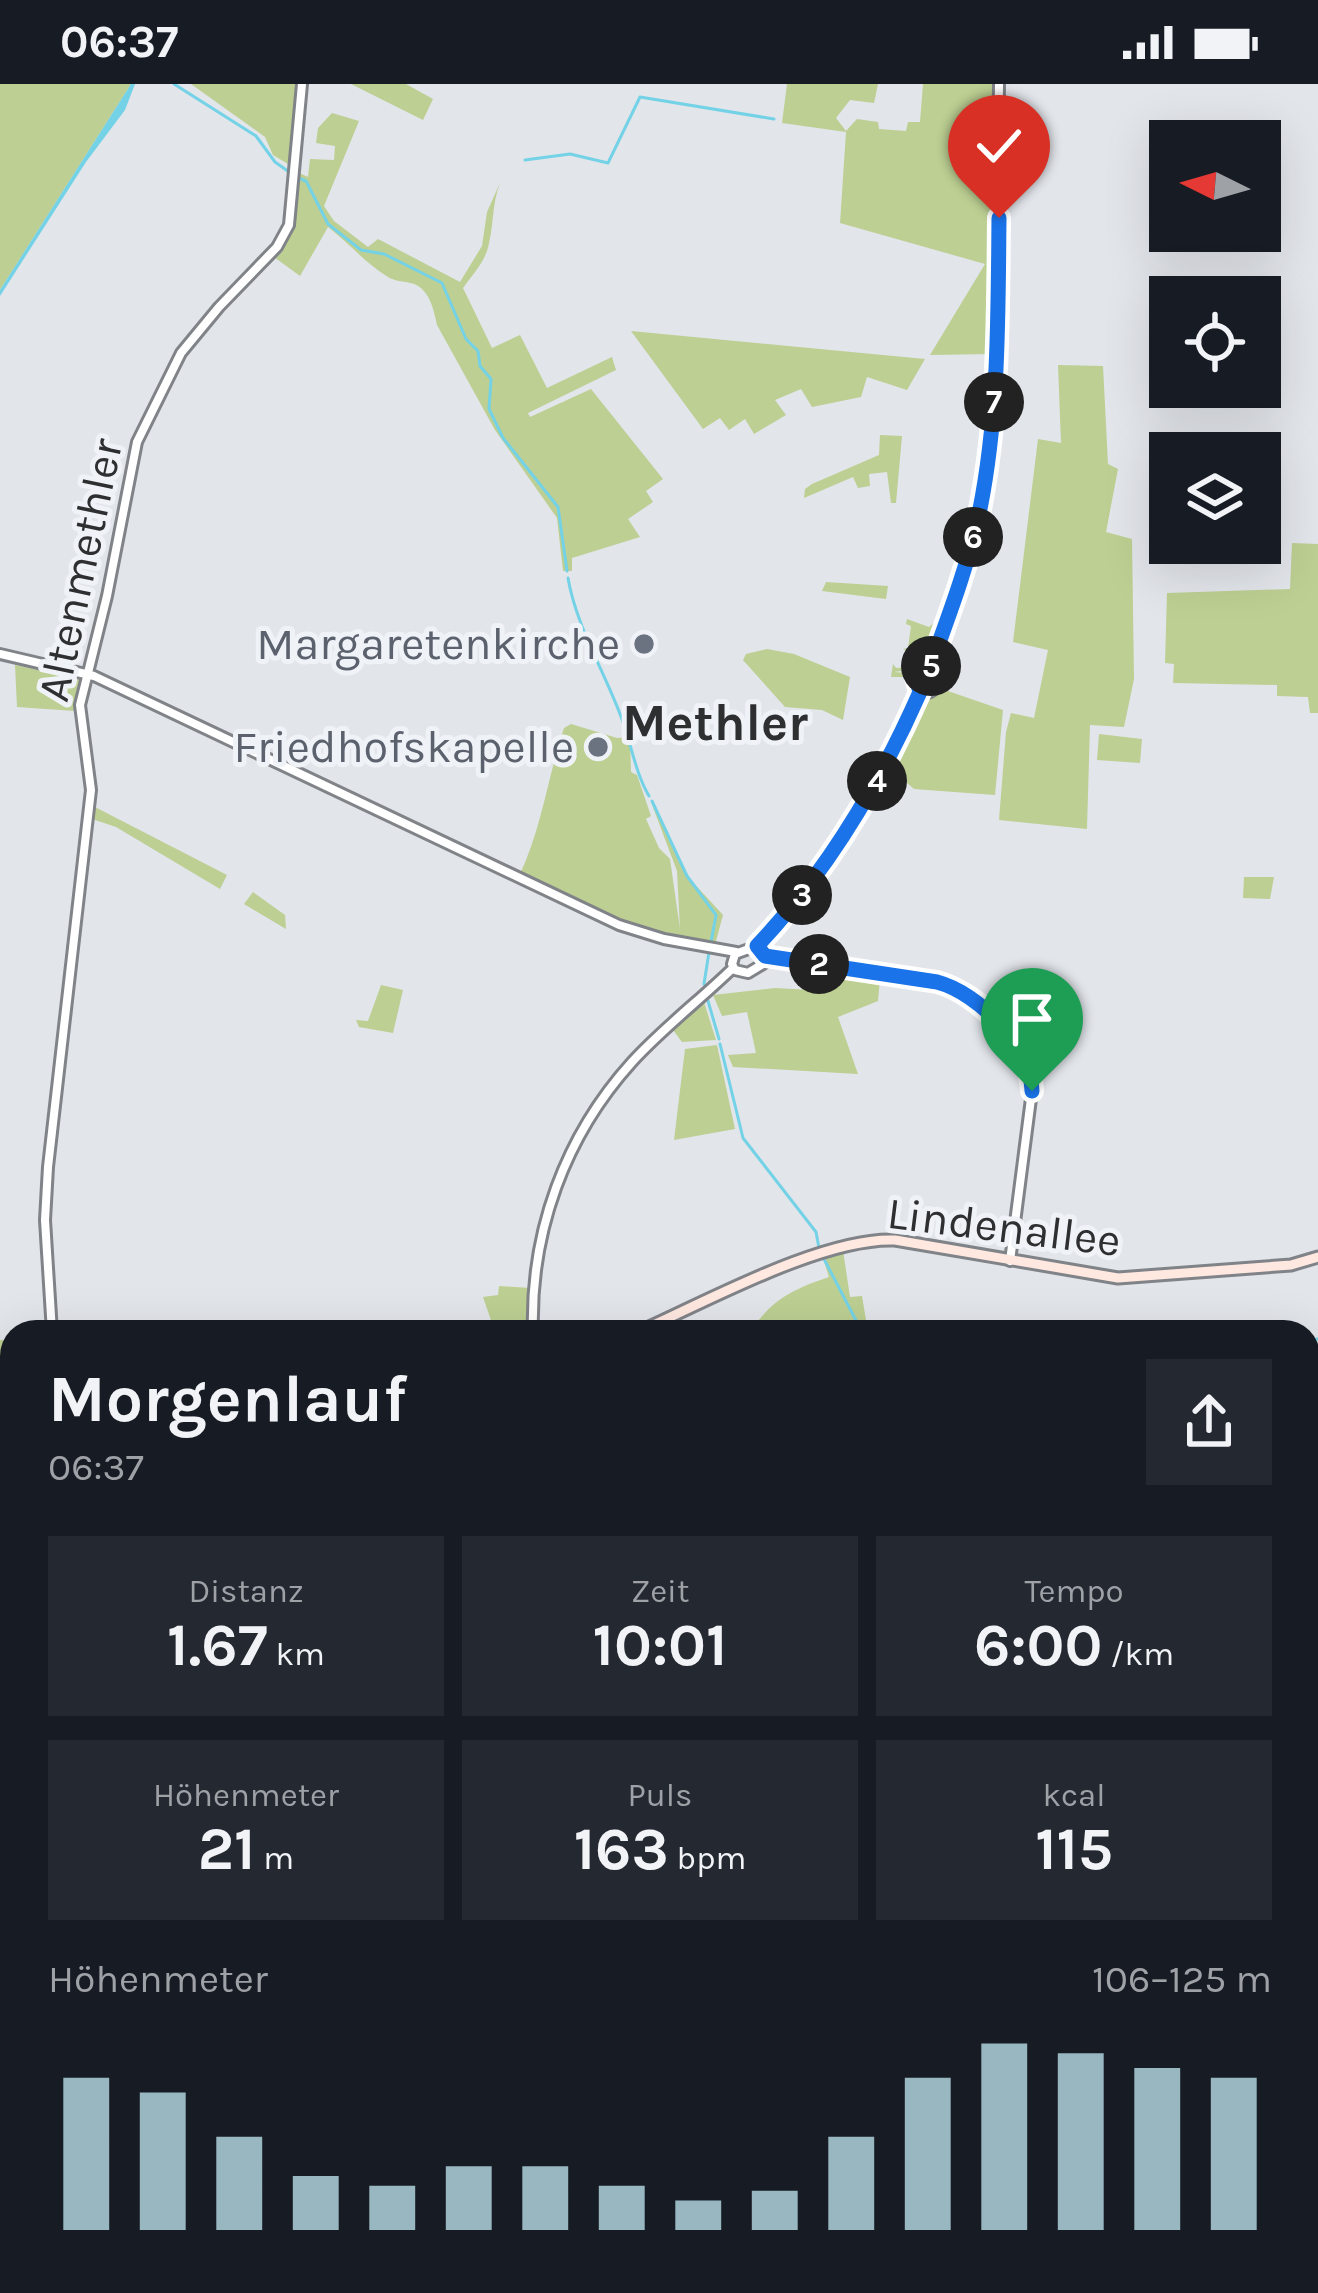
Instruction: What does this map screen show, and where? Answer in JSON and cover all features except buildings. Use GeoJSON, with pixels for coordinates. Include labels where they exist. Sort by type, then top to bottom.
{"type":"FeatureCollection","features":[{"type":"Feature","properties":{"kind":"main road","name":"Lindenallee"},"geometry":{"type":"LineString","coordinates":[[666,1320],[858,1242],[895,1240],[1118,1278],[1306,1262],[1318,1257]]}},
{"type":"Feature","properties":{"kind":"street","name":"Altenmethler"},"geometry":{"type":"LineString","coordinates":[[51,1320],[46,1195],[90,803],[91,771],[79,714],[87,673],[145,419],[181,353],[277,247],[290,225],[302,84]]}},
{"type":"Feature","properties":{"kind":"street"},"geometry":{"type":"LineString","coordinates":[[0,654],[87,673],[620,925],[664,939],[736,952],[757,946],[817,875],[855,818],[920,692],[916,678],[928,673],[968,556],[992,429],[997,358],[999,84]]}},
{"type":"Feature","properties":{"kind":"street"},"geometry":{"type":"LineString","coordinates":[[920,692],[935,688],[928,673]]}},
{"type":"Feature","properties":{"kind":"street"},"geometry":{"type":"LineString","coordinates":[[757,946],[765,956],[949,986],[966,995],[1011,1040],[1030,1070],[1032,1094],[1010,1263]]}},
{"type":"Feature","properties":{"kind":"street"},"geometry":{"type":"LineString","coordinates":[[534,1320],[540,1241],[573,1146],[634,1059],[733,968],[736,952]]}},
{"type":"Feature","properties":{"kind":"street"},"geometry":{"type":"LineString","coordinates":[[733,968],[748,973],[760,967],[765,956]]}},
{"type":"Feature","properties":{"kind":"green space"},"geometry":{"type":"Polygon","coordinates":[[[0,84],[131,84],[0,290],[0,84]]]}},
{"type":"Feature","properties":{"kind":"green space"},"geometry":{"type":"Polygon","coordinates":[[[191,84],[298,84],[293,167],[273,155],[265,137],[191,84]]]}},
{"type":"Feature","properties":{"kind":"green space"},"geometry":{"type":"Polygon","coordinates":[[[351,84],[406,84],[433,99],[423,120],[351,84]]]}},
{"type":"Feature","properties":{"kind":"green space"},"geometry":{"type":"Polygon","coordinates":[[[787,84],[878,84],[874,103],[850,100],[836,118],[846,131],[857,119],[878,122],[879,129],[906,131],[908,122],[920,122],[923,84],[992,84],[990,354],[930,355],[985,264],[840,223],[846,132],[782,123],[787,84]]]}},
{"type":"Feature","properties":{"kind":"green space"},"geometry":{"type":"Polygon","coordinates":[[[332,113],[359,121],[324,206],[334,221],[368,247],[378,239],[460,282],[482,246],[487,212],[500,183],[487,250],[463,288],[492,348],[520,335],[547,388],[612,357],[616,370],[528,413],[530,417],[591,389],[663,479],[646,491],[653,502],[628,519],[640,537],[572,558],[572,571],[563,571],[557,518],[495,430],[423,290],[392,279],[328,227],[300,276],[274,257],[295,223],[299,173],[308,177],[310,159],[334,160],[335,146],[316,143],[318,128],[332,113]]]}},
{"type":"Feature","properties":{"kind":"green space"},"geometry":{"type":"Polygon","coordinates":[[[631,331],[925,359],[907,390],[867,377],[861,397],[812,407],[801,389],[775,400],[786,415],[754,434],[745,419],[729,430],[720,418],[703,429],[631,331]]]}},
{"type":"Feature","properties":{"kind":"green space"},"geometry":{"type":"Polygon","coordinates":[[[1058,365],[1103,366],[1108,464],[1118,469],[1106,532],[1132,539],[1134,679],[1124,727],[1090,725],[1087,829],[999,820],[1011,713],[1034,718],[1048,650],[1013,642],[1038,439],[1061,443],[1058,365]]]}},
{"type":"Feature","properties":{"kind":"green space"},"geometry":{"type":"Polygon","coordinates":[[[880,435],[902,436],[896,503],[891,503],[887,472],[869,474],[870,486],[858,488],[853,477],[804,498],[812,484],[879,455],[880,435]]]}},
{"type":"Feature","properties":{"kind":"green space"},"geometry":{"type":"Polygon","coordinates":[[[1292,543],[1318,544],[1318,713],[1310,713],[1308,697],[1277,696],[1277,685],[1173,683],[1174,664],[1165,663],[1167,593],[1290,589],[1292,543]]]}},
{"type":"Feature","properties":{"kind":"green space"},"geometry":{"type":"Polygon","coordinates":[[[826,582],[888,586],[886,599],[822,591],[826,582]]]}},
{"type":"Feature","properties":{"kind":"green space"},"geometry":{"type":"Polygon","coordinates":[[[907,619],[929,627],[934,623],[938,628],[918,664],[912,668],[894,672],[906,673],[906,677],[891,677],[893,664],[913,667],[918,655],[903,649],[908,648],[911,626],[907,619]]]}},
{"type":"Feature","properties":{"kind":"green space"},"geometry":{"type":"Polygon","coordinates":[[[767,649],[794,654],[850,677],[843,720],[822,710],[785,707],[743,660],[746,654],[767,649]]]}},
{"type":"Feature","properties":{"kind":"green space"},"geometry":{"type":"Polygon","coordinates":[[[15,665],[80,678],[75,711],[17,707],[15,665]]]}},
{"type":"Feature","properties":{"kind":"green space"},"geometry":{"type":"Polygon","coordinates":[[[945,690],[1003,710],[995,795],[914,789],[891,769],[922,700],[945,690]]]}},
{"type":"Feature","properties":{"kind":"green space"},"geometry":{"type":"Polygon","coordinates":[[[571,724],[617,738],[630,737],[631,772],[637,775],[651,816],[646,819],[659,848],[670,859],[680,929],[677,871],[651,802],[689,878],[723,915],[716,941],[681,940],[640,929],[520,874],[564,728],[571,724]]]}},
{"type":"Feature","properties":{"kind":"green space"},"geometry":{"type":"Polygon","coordinates":[[[1099,734],[1142,739],[1140,763],[1097,760],[1099,734]]]}},
{"type":"Feature","properties":{"kind":"green space"},"geometry":{"type":"Polygon","coordinates":[[[93,806],[227,875],[220,889],[116,827],[92,819],[93,806]]]}},
{"type":"Feature","properties":{"kind":"green space"},"geometry":{"type":"Polygon","coordinates":[[[1244,877],[1274,877],[1270,899],[1243,898],[1244,877]]]}},
{"type":"Feature","properties":{"kind":"green space"},"geometry":{"type":"Polygon","coordinates":[[[253,892],[285,915],[286,929],[244,904],[253,892]]]}},
{"type":"Feature","properties":{"kind":"green space"},"geometry":{"type":"Polygon","coordinates":[[[830,968],[880,979],[878,1001],[838,1017],[858,1074],[733,1067],[728,1055],[756,1053],[747,1012],[722,1016],[713,995],[775,988],[829,991],[830,968]]]}},
{"type":"Feature","properties":{"kind":"green space"},"geometry":{"type":"Polygon","coordinates":[[[381,985],[403,990],[393,1033],[359,1027],[356,1020],[368,1021],[381,985]]]}},
{"type":"Feature","properties":{"kind":"green space"},"geometry":{"type":"Polygon","coordinates":[[[704,1002],[716,1040],[682,1042],[673,1030],[704,1002]]]}},
{"type":"Feature","properties":{"kind":"green space"},"geometry":{"type":"Polygon","coordinates":[[[717,1045],[735,1129],[674,1140],[685,1049],[717,1045]]]}},
{"type":"Feature","properties":{"kind":"green space"},"geometry":{"type":"Polygon","coordinates":[[[843,1250],[850,1297],[862,1296],[866,1320],[760,1320],[783,1298],[829,1277],[823,1258],[843,1250]]]}},
{"type":"Feature","properties":{"kind":"green space"},"geometry":{"type":"Polygon","coordinates":[[[499,1286],[530,1288],[528,1320],[491,1320],[483,1297],[498,1295],[499,1286]]]}},
{"type":"Feature","properties":{"kind":"water"},"geometry":{"type":"Polygon","coordinates":[[[135,84],[125,110],[0,296],[0,290],[135,84]]]}},
{"type":"Feature","properties":{"kind":"waterway"},"geometry":{"type":"LineString","coordinates":[[174,84],[256,136],[275,162],[292,174]]}},
{"type":"Feature","properties":{"kind":"waterway"},"geometry":{"type":"LineString","coordinates":[[525,160],[570,154],[608,163],[640,97],[774,119]]}},
{"type":"Feature","properties":{"kind":"waterway"},"geometry":{"type":"LineString","coordinates":[[298,178],[306,181],[328,224],[361,250],[384,254],[442,283],[466,339],[478,351],[480,366],[491,379],[489,409],[503,438],[558,507],[567,571]]}},
{"type":"Feature","properties":{"kind":"waterway"},"geometry":{"type":"LineString","coordinates":[[568,578],[577,613],[649,796]]}},
{"type":"Feature","properties":{"kind":"waterway"},"geometry":{"type":"LineString","coordinates":[[652,801],[687,876],[716,915],[711,942]]}},
{"type":"Feature","properties":{"kind":"waterway"},"geometry":{"type":"LineString","coordinates":[[704,984],[709,952]]}},
{"type":"Feature","properties":{"kind":"waterway"},"geometry":{"type":"LineString","coordinates":[[708,1001],[719,1039]]}},
{"type":"Feature","properties":{"kind":"waterway"},"geometry":{"type":"LineString","coordinates":[[720,1044],[743,1138],[816,1232],[819,1248]]}},
{"type":"Feature","properties":{"kind":"waterway"},"geometry":{"type":"LineString","coordinates":[[824,1259],[856,1320]]}},
{"type":"Feature","properties":{"kind":"place","name":"Margaretenkirche"},"geometry":{"type":"Point","coordinates":[644,644]}},
{"type":"Feature","properties":{"kind":"place","name":"Friedhofskapelle"},"geometry":{"type":"Point","coordinates":[598,747]}},
{"type":"Feature","properties":{"kind":"district","name":"Methler"},"geometry":{"type":"Point","coordinates":[715,723]}},
{"type":"Feature","properties":{"kind":"route"},"geometry":{"type":"LineString","coordinates":[[999,218],[992,429],[979,514],[956,596],[928,673],[916,678],[920,692],[876,783],[817,875],[757,946],[765,956],[937,982],[961,991],[1018,1048],[1030,1070],[1032,1091]]}}]}
